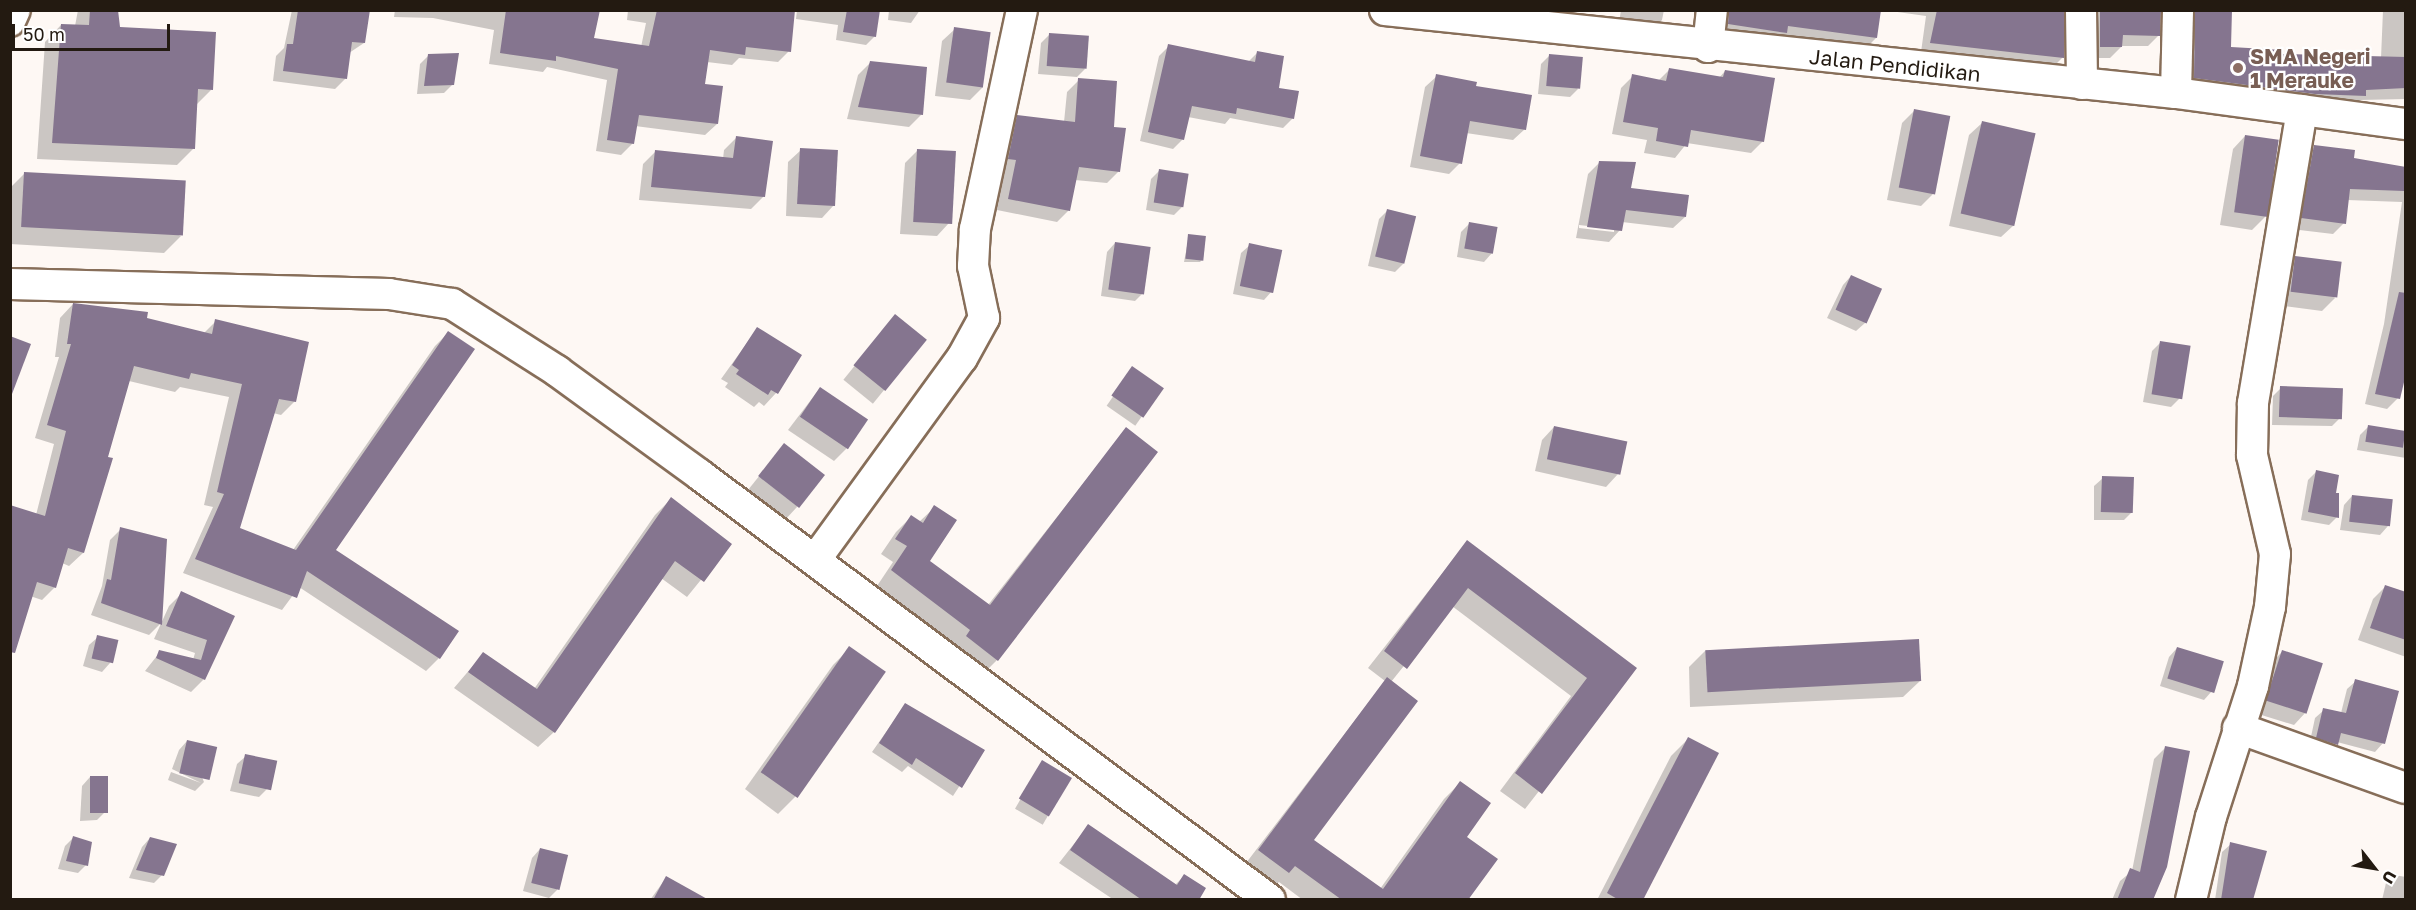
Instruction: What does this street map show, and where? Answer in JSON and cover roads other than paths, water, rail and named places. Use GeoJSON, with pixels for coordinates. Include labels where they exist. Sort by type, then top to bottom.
{"type":"FeatureCollection","features":[{"type":"Feature","properties":{"kind":"street"},"geometry":{"type":"LineString","coordinates":[[10,21],[15,10]]}},
{"type":"Feature","properties":{"kind":"street"},"geometry":{"type":"LineString","coordinates":[[815,560],[963,358],[984,318],[984,305],[973,266],[975,229],[1022,10]]}},
{"type":"Feature","properties":{"kind":"street","name":"Jalan Pendidikan"},"geometry":{"type":"LineString","coordinates":[[1385,10],[1708,46],[2176,93],[2406,124]]}},
{"type":"Feature","properties":{"kind":"street"},"geometry":{"type":"LineString","coordinates":[[1708,46],[1712,10]]}},
{"type":"Feature","properties":{"kind":"street"},"geometry":{"type":"LineString","coordinates":[[2081,10],[2082,84]]}},
{"type":"Feature","properties":{"kind":"street"},"geometry":{"type":"LineString","coordinates":[[2176,93],[2178,10]]}},
{"type":"Feature","properties":{"kind":"street"},"geometry":{"type":"LineString","coordinates":[[2191,900],[2238,728],[2253,686],[2273,576],[2275,554],[2252,455],[2253,404],[2302,110]]}},
{"type":"Feature","properties":{"kind":"street"},"geometry":{"type":"LineString","coordinates":[[10,284],[389,294],[452,304],[557,371],[815,560],[1270,900]]}},
{"type":"Feature","properties":{"kind":"street"},"geometry":{"type":"LineString","coordinates":[[2238,728],[2406,788]]}},
{"type":"Feature","properties":{"kind":"place","name":"SMA Negeri 1 Merauke"},"geometry":{"type":"Point","coordinates":[2238,68]}}]}
